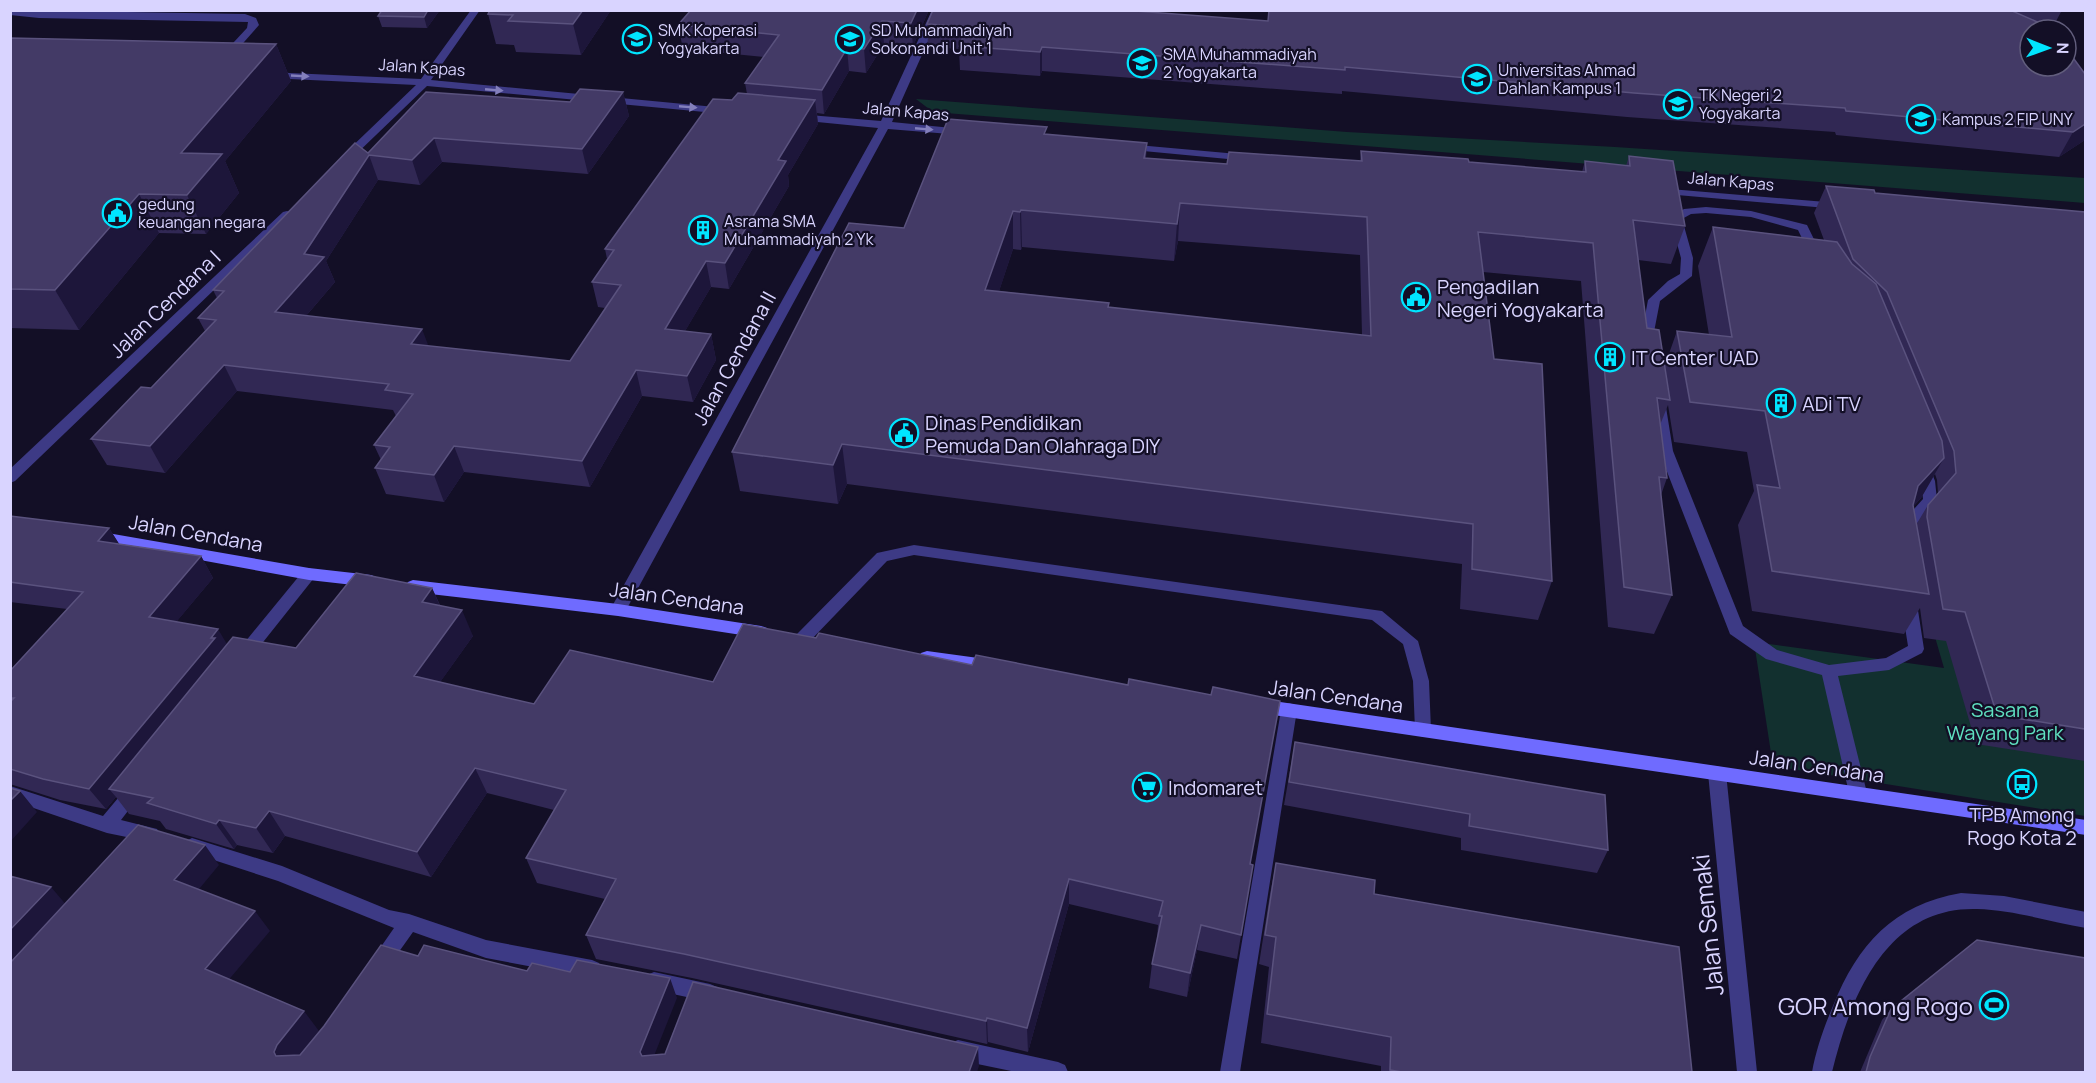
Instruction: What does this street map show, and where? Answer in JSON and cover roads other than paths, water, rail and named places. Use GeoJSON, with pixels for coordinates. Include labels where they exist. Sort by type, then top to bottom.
{"type":"FeatureCollection","features":[{"type":"Feature","properties":{"kind":"main road","name":"Jalan Cendana"},"geometry":{"type":"LineString","coordinates":[[79,534],[309,574],[618,610],[827,642]]}},
{"type":"Feature","properties":{"kind":"main road"},"geometry":{"type":"LineString","coordinates":[[910,654],[1005,668]]}},
{"type":"Feature","properties":{"kind":"main road","name":"Jalan Cendana"},"geometry":{"type":"LineString","coordinates":[[1242,703],[2085,828]]}},
{"type":"Feature","properties":{"kind":"street"},"geometry":{"type":"LineString","coordinates":[[338,165],[424,83],[476,10]]}},
{"type":"Feature","properties":{"kind":"street","name":"Jalan Cendana II"},"geometry":{"type":"LineString","coordinates":[[618,610],[885,125],[937,10]]}},
{"type":"Feature","properties":{"kind":"street"},"geometry":{"type":"LineString","coordinates":[[10,12],[39,15],[245,17],[253,20],[254,26],[251,30],[218,63]]}},
{"type":"Feature","properties":{"kind":"street","name":"Jalan Kapas"},"geometry":{"type":"LineString","coordinates":[[256,74],[424,83],[743,112]]}},
{"type":"Feature","properties":{"kind":"street","name":"Jalan Kapas"},"geometry":{"type":"LineString","coordinates":[[790,117],[978,134]]}},
{"type":"Feature","properties":{"kind":"street"},"geometry":{"type":"LineString","coordinates":[[1118,146],[1258,159]]}},
{"type":"Feature","properties":{"kind":"street","name":"Jalan Kapas"},"geometry":{"type":"LineString","coordinates":[[1648,190],[1849,207]]}},
{"type":"Feature","properties":{"kind":"street","name":"Jalan Cendana I"},"geometry":{"type":"LineString","coordinates":[[10,478],[295,207]]}},
{"type":"Feature","properties":{"kind":"street"},"geometry":{"type":"LineString","coordinates":[[1706,210],[1751,214],[1803,228],[1835,292],[1865,321],[1928,481],[1930,500],[1902,532],[1900,546],[1916,649],[1889,664],[1829,671],[1772,656],[1736,630],[1666,451],[1648,332],[1654,300],[1672,284],[1686,276],[1687,258],[1676,218],[1688,211],[1706,210]]}},
{"type":"Feature","properties":{"kind":"street"},"geometry":{"type":"LineString","coordinates":[[792,637],[882,557],[914,550],[1376,615],[1410,641],[1421,681],[1423,730]]}},
{"type":"Feature","properties":{"kind":"street"},"geometry":{"type":"LineString","coordinates":[[234,667],[309,574]]}},
{"type":"Feature","properties":{"kind":"street"},"geometry":{"type":"LineString","coordinates":[[1829,671],[1858,793]]}},
{"type":"Feature","properties":{"kind":"street"},"geometry":{"type":"LineString","coordinates":[[1230,1072],[1289,710]]}},
{"type":"Feature","properties":{"kind":"street","name":"Jalan Semaki"},"geometry":{"type":"LineString","coordinates":[[1718,773],[1747,1072]]}},
{"type":"Feature","properties":{"kind":"street"},"geometry":{"type":"LineString","coordinates":[[107,825],[144,779]]}},
{"type":"Feature","properties":{"kind":"street"},"geometry":{"type":"LineString","coordinates":[[10,794],[107,825],[150,834],[282,874],[388,918],[409,922],[486,949],[612,973]]}},
{"type":"Feature","properties":{"kind":"street"},"geometry":{"type":"LineString","coordinates":[[135,851],[150,834]]}},
{"type":"Feature","properties":{"kind":"street"},"geometry":{"type":"LineString","coordinates":[[1822,1072],[1825,1056],[1849,992],[1867,958],[1890,934],[1912,918],[1941,904],[1977,901],[2085,920]]}},
{"type":"Feature","properties":{"kind":"street"},"geometry":{"type":"LineString","coordinates":[[369,980],[409,922]]}},
{"type":"Feature","properties":{"kind":"street"},"geometry":{"type":"LineString","coordinates":[[635,978],[727,996]]}},
{"type":"Feature","properties":{"kind":"street"},"geometry":{"type":"LineString","coordinates":[[684,1010],[692,989]]}},
{"type":"Feature","properties":{"kind":"street"},"geometry":{"type":"LineString","coordinates":[[944,1046],[1058,1072]]}},
{"type":"Feature","properties":{"kind":"place","name":"SMK Koperasi Yogyakarta"},"geometry":{"type":"Point","coordinates":[637,39]}},
{"type":"Feature","properties":{"kind":"place","name":"SD Muhammadiyah Sokonandi Unit 1"},"geometry":{"type":"Point","coordinates":[850,39]}},
{"type":"Feature","properties":{"kind":"place","name":"SMA Muhammadiyah 2 Yogyakarta"},"geometry":{"type":"Point","coordinates":[1142,63]}},
{"type":"Feature","properties":{"kind":"place","name":"Universitas Ahmad Dahlan Kampus 1"},"geometry":{"type":"Point","coordinates":[1477,79]}},
{"type":"Feature","properties":{"kind":"place","name":"TK Negeri 2 Yogyakarta"},"geometry":{"type":"Point","coordinates":[1678,104]}},
{"type":"Feature","properties":{"kind":"place","name":"Kampus 2 FIP UNY"},"geometry":{"type":"Point","coordinates":[1921,119]}},
{"type":"Feature","properties":{"kind":"place","name":"gedung keuangan negara"},"geometry":{"type":"Point","coordinates":[117,213]}},
{"type":"Feature","properties":{"kind":"place","name":"Asrama SMA Muhammadiyah 2 Yk"},"geometry":{"type":"Point","coordinates":[703,230]}},
{"type":"Feature","properties":{"kind":"place","name":"Pengadilan Negeri Yogyakarta"},"geometry":{"type":"Point","coordinates":[1416,297]}},
{"type":"Feature","properties":{"kind":"place","name":"IT Center UAD"},"geometry":{"type":"Point","coordinates":[1610,357]}},
{"type":"Feature","properties":{"kind":"place","name":"ADi TV"},"geometry":{"type":"Point","coordinates":[1781,403]}},
{"type":"Feature","properties":{"kind":"place","name":"Dinas Pendidikan Pemuda Dan Olahraga DIY"},"geometry":{"type":"Point","coordinates":[904,433]}},
{"type":"Feature","properties":{"kind":"place","name":"TPB Among Rogo Kota 2"},"geometry":{"type":"Point","coordinates":[2022,784]}},
{"type":"Feature","properties":{"kind":"place","name":"Indomaret"},"geometry":{"type":"Point","coordinates":[1147,787]}},
{"type":"Feature","properties":{"kind":"place","name":"GOR Among Rogo"},"geometry":{"type":"Point","coordinates":[1994,1005]}},
{"type":"Feature","properties":{"kind":"park label","name":"Sasana Wayang Park"},"geometry":{"type":"Point","coordinates":[2005,720]}}]}
